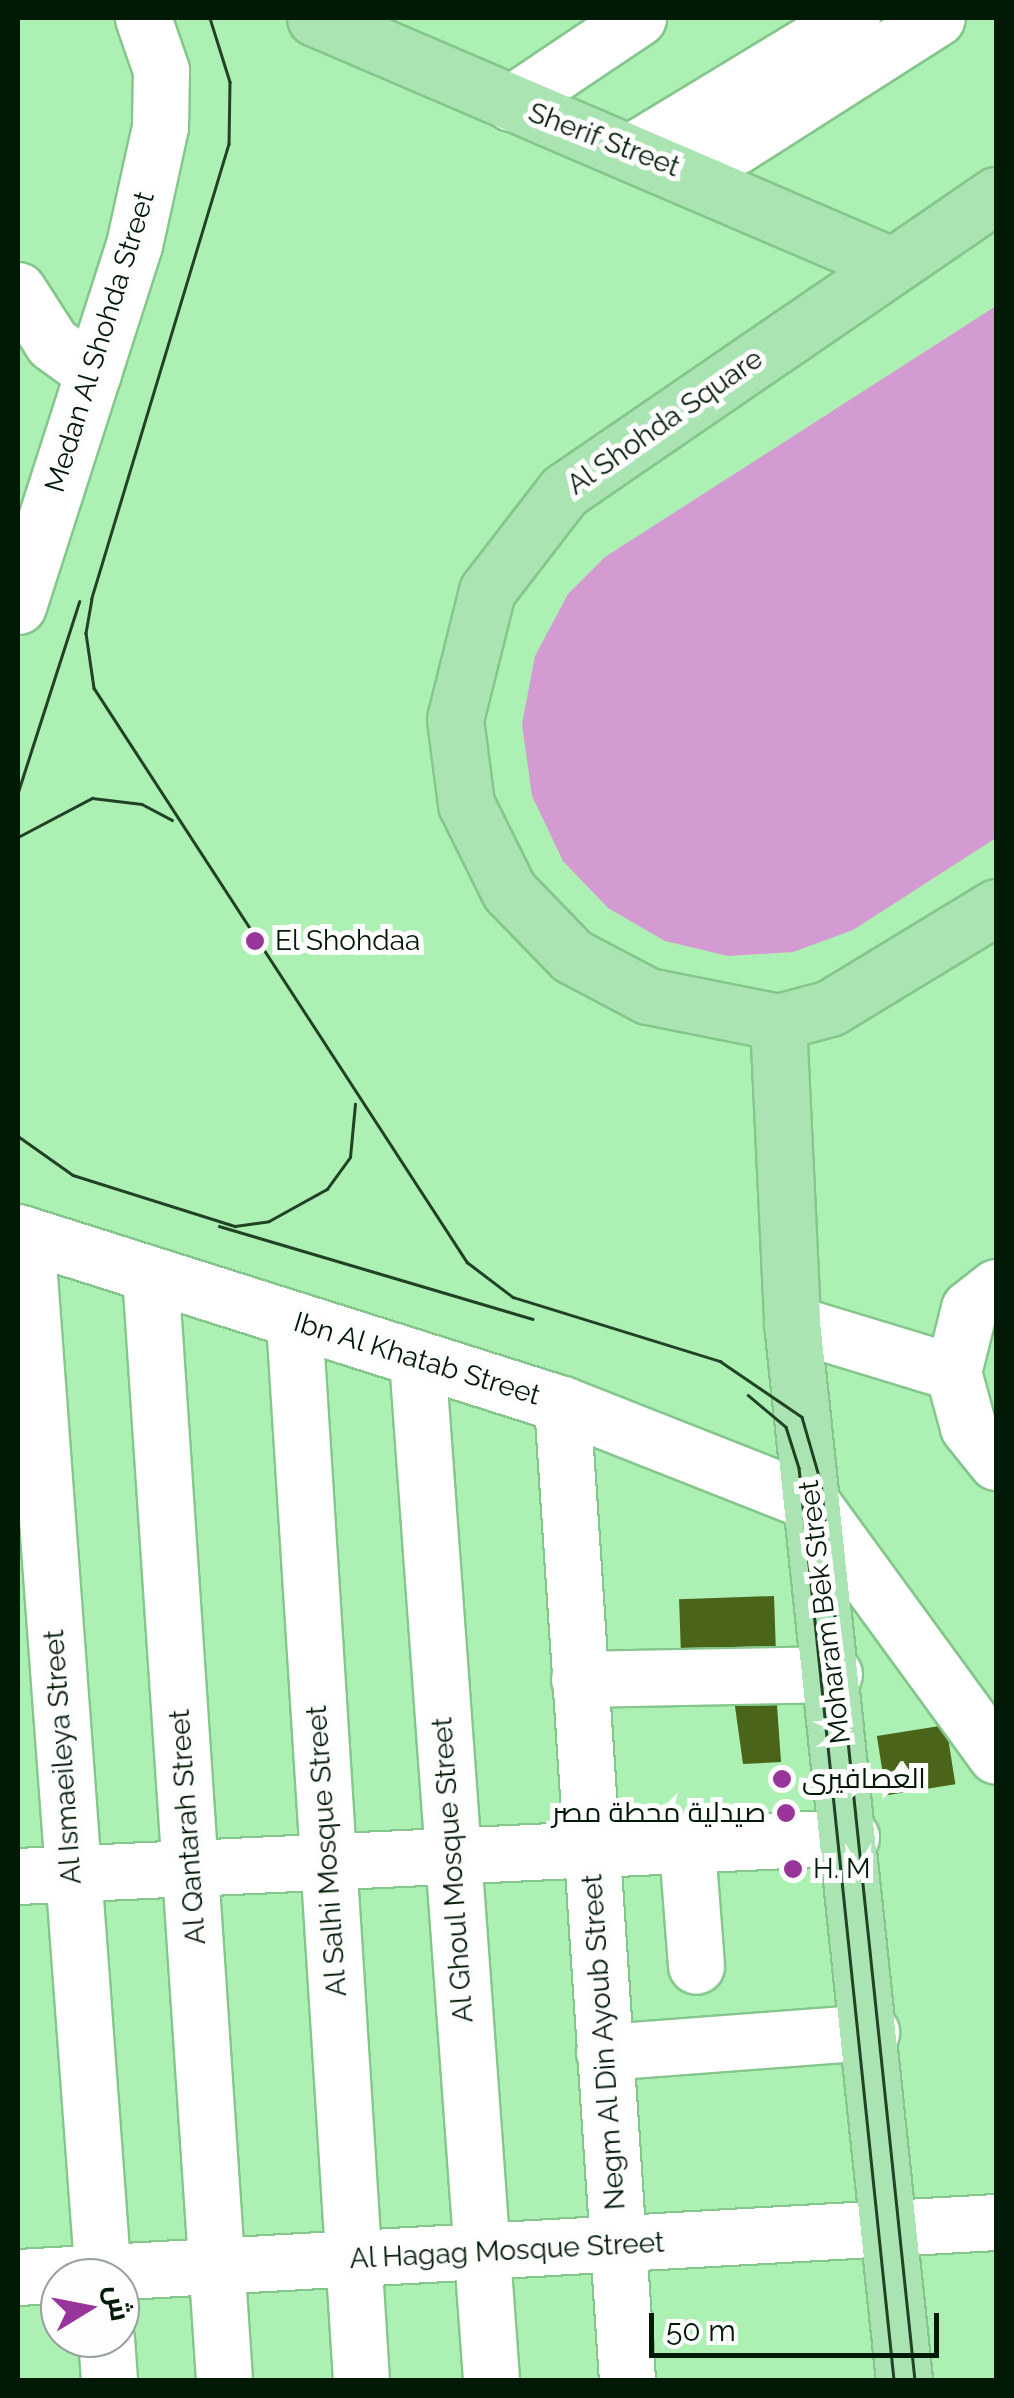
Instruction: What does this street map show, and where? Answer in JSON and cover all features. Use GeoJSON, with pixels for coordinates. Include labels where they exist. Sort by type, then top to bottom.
{"type":"FeatureCollection","features":[{"type":"Feature","properties":{"kind":"main road","name":"Sherif Street"},"geometry":{"type":"LineString","coordinates":[[315,18],[389,32],[511,103],[656,160],[891,266]]}},
{"type":"Feature","properties":{"kind":"main road","name":"Al Shohda Square"},"geometry":{"type":"LineString","coordinates":[[996,194],[564,490],[487,591],[455,719],[466,804],[509,892],[572,956],[648,996],[778,1022],[830,1008],[996,907]]}},
{"type":"Feature","properties":{"kind":"main road","name":"Moharam Bek Street"},"geometry":{"type":"LineString","coordinates":[[778,1022],[792,1323],[834,1674],[904,2380]]}},
{"type":"Feature","properties":{"kind":"street","name":"Medan Al Shohda Street"},"geometry":{"type":"LineString","coordinates":[[18,606],[93,373],[160,127],[161,70],[143,18]]}},
{"type":"Feature","properties":{"kind":"street"},"geometry":{"type":"LineString","coordinates":[[511,103],[638,18]]}},
{"type":"Feature","properties":{"kind":"street"},"geometry":{"type":"LineString","coordinates":[[656,160],[852,18]]}},
{"type":"Feature","properties":{"kind":"street"},"geometry":{"type":"LineString","coordinates":[[656,160],[736,146],[937,18]]}},
{"type":"Feature","properties":{"kind":"street"},"geometry":{"type":"LineString","coordinates":[[18,290],[52,343],[93,373]]}},
{"type":"Feature","properties":{"kind":"street","name":"Ibn Al Khatab Street"},"geometry":{"type":"LineString","coordinates":[[22,1234],[562,1404],[811,1502]]}},
{"type":"Feature","properties":{"kind":"street","name":"Al Ismaeileya Street"},"geometry":{"type":"LineString","coordinates":[[22,1234],[102,2258]]}},
{"type":"Feature","properties":{"kind":"street","name":"Al Qantarah Street"},"geometry":{"type":"LineString","coordinates":[[150,1274],[221,2266],[224,2380]]}},
{"type":"Feature","properties":{"kind":"street"},"geometry":{"type":"LineString","coordinates":[[994,1458],[957,1403],[953,1372],[969,1308],[996,1287]]}},
{"type":"Feature","properties":{"kind":"street","name":"Al Salhi Mosque Street"},"geometry":{"type":"LineString","coordinates":[[294,1321],[362,2380]]}},
{"type":"Feature","properties":{"kind":"street"},"geometry":{"type":"LineString","coordinates":[[792,1323],[953,1372]]}},
{"type":"Feature","properties":{"kind":"street","name":"Al Ghoul Mosque Street"},"geometry":{"type":"LineString","coordinates":[[418,1359],[491,2380]]}},
{"type":"Feature","properties":{"kind":"street","name":"Negm Al Din Ayoub Street"},"geometry":{"type":"LineString","coordinates":[[562,1404],[627,2380]]}},
{"type":"Feature","properties":{"kind":"street"},"geometry":{"type":"LineString","coordinates":[[811,1502],[996,1756]]}},
{"type":"Feature","properties":{"kind":"street"},"geometry":{"type":"LineString","coordinates":[[579,1679],[834,1674]]}},
{"type":"Feature","properties":{"kind":"street"},"geometry":{"type":"LineString","coordinates":[[18,1876],[686,1848],[851,1837]]}},
{"type":"Feature","properties":{"kind":"street"},"geometry":{"type":"LineString","coordinates":[[686,1848],[696,1966]]}},
{"type":"Feature","properties":{"kind":"street"},"geometry":{"type":"LineString","coordinates":[[604,2052],[871,2032]]}},
{"type":"Feature","properties":{"kind":"street","name":"Al Hagag Mosque Street"},"geometry":{"type":"LineString","coordinates":[[140,2272],[996,2222]]}},
{"type":"Feature","properties":{"kind":"shaded area"},"geometry":{"type":"Polygon","coordinates":[[[996,306],[996,838],[853,930],[793,952],[728,956],[665,941],[608,908],[563,861],[532,796],[522,724],[535,656],[568,594],[605,557],[996,306]]]}},
{"type":"Feature","properties":{"kind":"building"},"geometry":{"type":"Polygon","coordinates":[[[774,1596],[776,1666],[682,1669],[679,1599],[774,1596]]]}},
{"type":"Feature","properties":{"kind":"building"},"geometry":{"type":"Polygon","coordinates":[[[776,1691],[781,1762],[743,1764],[733,1692],[776,1691]]]}},
{"type":"Feature","properties":{"kind":"building"},"geometry":{"type":"Polygon","coordinates":[[[946,1725],[955,1784],[886,1795],[877,1736],[946,1725]]]}},
{"type":"Feature","properties":{"kind":"tram line"},"geometry":{"type":"LineString","coordinates":[[210,18],[230,82],[229,144],[92,599],[86,633],[94,688],[467,1262],[513,1297],[720,1361],[802,1417],[821,1483],[915,2380]]}},
{"type":"Feature","properties":{"kind":"tram line"},"geometry":{"type":"LineString","coordinates":[[18,792],[79,602]]}},
{"type":"Feature","properties":{"kind":"tram line"},"geometry":{"type":"LineString","coordinates":[[18,837],[92,798],[142,804],[172,820]]}},
{"type":"Feature","properties":{"kind":"tram line"},"geometry":{"type":"LineString","coordinates":[[18,1136],[73,1175],[235,1226],[269,1221],[327,1189],[350,1157],[355,1104]]}},
{"type":"Feature","properties":{"kind":"tram line"},"geometry":{"type":"LineString","coordinates":[[219,1226],[533,1319]]}},
{"type":"Feature","properties":{"kind":"tram line"},"geometry":{"type":"LineString","coordinates":[[748,1395],[786,1427],[799,1468],[894,2380]]}},
{"type":"Feature","properties":{"kind":"place","name":"El Shohdaa"},"geometry":{"type":"Point","coordinates":[255,941]}},
{"type":"Feature","properties":{"kind":"place","name":"العصافيرى"},"geometry":{"type":"Point","coordinates":[782,1779]}},
{"type":"Feature","properties":{"kind":"place","name":"صيدلية محطة مصر"},"geometry":{"type":"Point","coordinates":[786,1813]}},
{"type":"Feature","properties":{"kind":"place","name":"H. M"},"geometry":{"type":"Point","coordinates":[793,1869]}}]}
